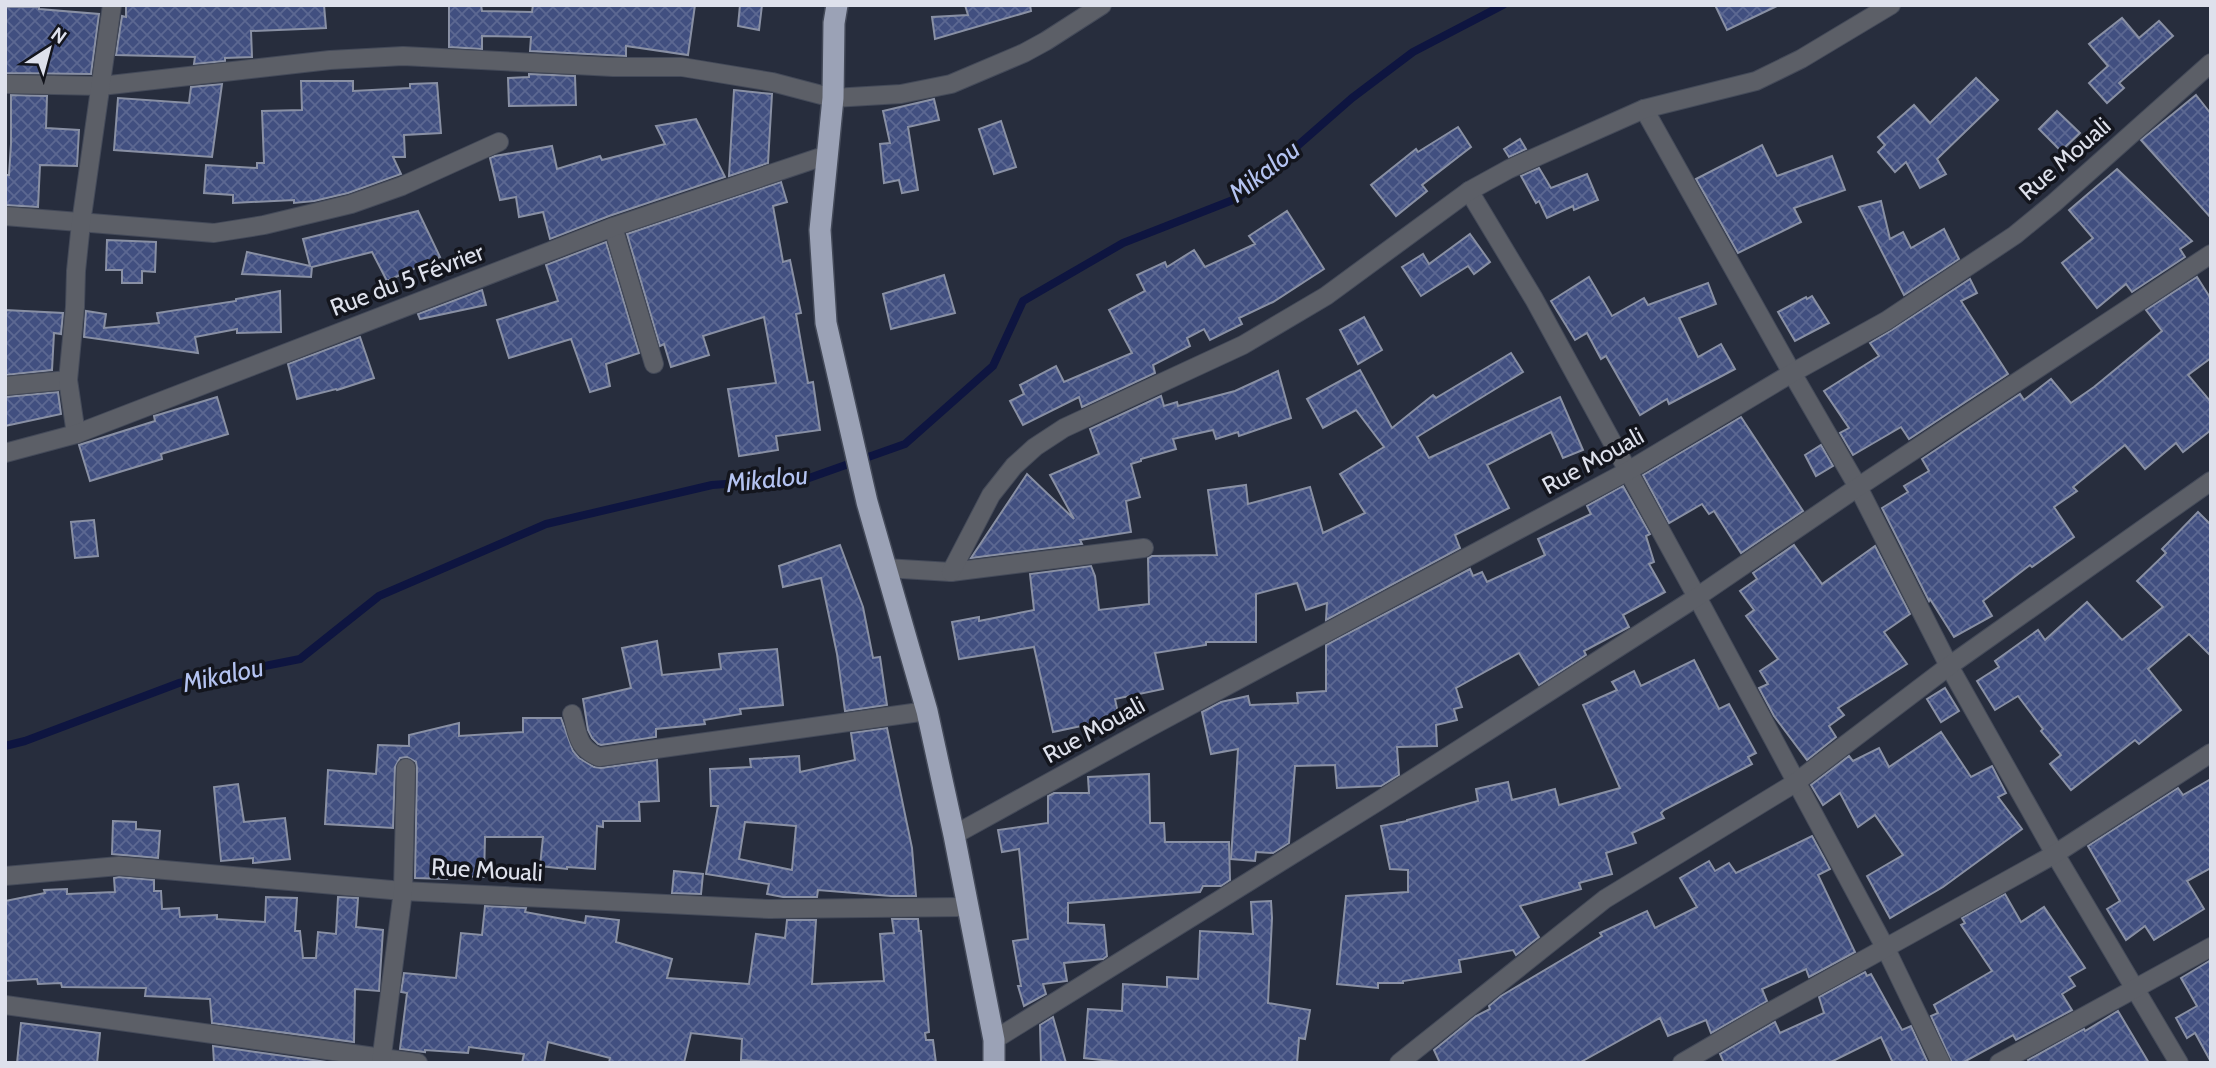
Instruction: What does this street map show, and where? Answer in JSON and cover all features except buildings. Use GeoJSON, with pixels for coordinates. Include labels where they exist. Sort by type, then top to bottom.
{"type":"FeatureCollection","features":[{"type":"Feature","properties":{"kind":"highway"},"geometry":{"type":"LineString","coordinates":[[837,5],[820,230],[826,323],[867,502],[927,711],[994,1040],[994,1063]]}},
{"type":"Feature","properties":{"kind":"street"},"geometry":{"type":"LineString","coordinates":[[76,434],[68,380],[81,223],[112,5]]}},
{"type":"Feature","properties":{"kind":"street"},"geometry":{"type":"LineString","coordinates":[[5,84],[101,86],[330,60],[403,56],[613,67],[682,66],[772,82],[832,98],[901,93],[951,84],[1024,53],[1102,5]]}},
{"type":"Feature","properties":{"kind":"street"},"geometry":{"type":"LineString","coordinates":[[951,572],[991,495],[1014,466],[1035,447],[1064,428],[1243,345],[1276,326],[1326,296],[1469,191],[1544,153],[1644,109],[1756,80],[1801,59],[1891,5]]}},
{"type":"Feature","properties":{"kind":"street","name":"Rue Mouali"},"geometry":{"type":"LineString","coordinates":[[954,835],[1628,471],[1792,373],[1886,321],[2015,234],[2054,203],[2211,63]]}},
{"type":"Feature","properties":{"kind":"street"},"geometry":{"type":"LineString","coordinates":[[1644,109],[1858,487],[1949,666],[2055,854],[2179,1063]]}},
{"type":"Feature","properties":{"kind":"street"},"geometry":{"type":"LineString","coordinates":[[5,216],[214,233],[264,225],[351,204],[402,186],[499,142]]}},
{"type":"Feature","properties":{"kind":"street","name":"Rue du 5 Février"},"geometry":{"type":"LineString","coordinates":[[5,453],[76,434],[613,227],[827,155]]}},
{"type":"Feature","properties":{"kind":"street"},"geometry":{"type":"LineString","coordinates":[[1469,191],[1534,299],[1698,597],[1886,949],[1941,1063]]}},
{"type":"Feature","properties":{"kind":"street"},"geometry":{"type":"LineString","coordinates":[[613,227],[653,364]]}},
{"type":"Feature","properties":{"kind":"street"},"geometry":{"type":"LineString","coordinates":[[994,1040],[1377,802],[1698,597],[1858,487],[2211,254]]}},
{"type":"Feature","properties":{"kind":"street"},"geometry":{"type":"LineString","coordinates":[[5,386],[68,380]]}},
{"type":"Feature","properties":{"kind":"street"},"geometry":{"type":"LineString","coordinates":[[1399,1063],[1605,899],[1796,783],[1949,666],[2211,481]]}},
{"type":"Feature","properties":{"kind":"street"},"geometry":{"type":"LineString","coordinates":[[885,568],[951,572],[1144,548]]}},
{"type":"Feature","properties":{"kind":"street"},"geometry":{"type":"LineString","coordinates":[[572,714],[580,741],[588,752],[599,757],[927,711]]}},
{"type":"Feature","properties":{"kind":"street"},"geometry":{"type":"LineString","coordinates":[[1682,1063],[2055,854],[2211,753]]}},
{"type":"Feature","properties":{"kind":"street"},"geometry":{"type":"LineString","coordinates":[[381,1060],[403,891],[406,768]]}},
{"type":"Feature","properties":{"kind":"street","name":"Rue Mouali"},"geometry":{"type":"LineString","coordinates":[[5,876],[119,866],[403,891],[769,909],[967,906]]}},
{"type":"Feature","properties":{"kind":"street"},"geometry":{"type":"LineString","coordinates":[[1999,1063],[2211,947]]}},
{"type":"Feature","properties":{"kind":"street"},"geometry":{"type":"LineString","coordinates":[[5,1005],[381,1060],[418,1063]]}},
{"type":"Feature","properties":{"kind":"waterway","name":"Mikalou"},"geometry":{"type":"LineString","coordinates":[[5,746],[25,741],[179,683],[300,659],[379,596],[546,524],[712,485],[809,478],[905,444],[993,366],[1023,301],[1123,243],[1238,198],[1352,98],[1413,52],[1503,5]]}}]}
